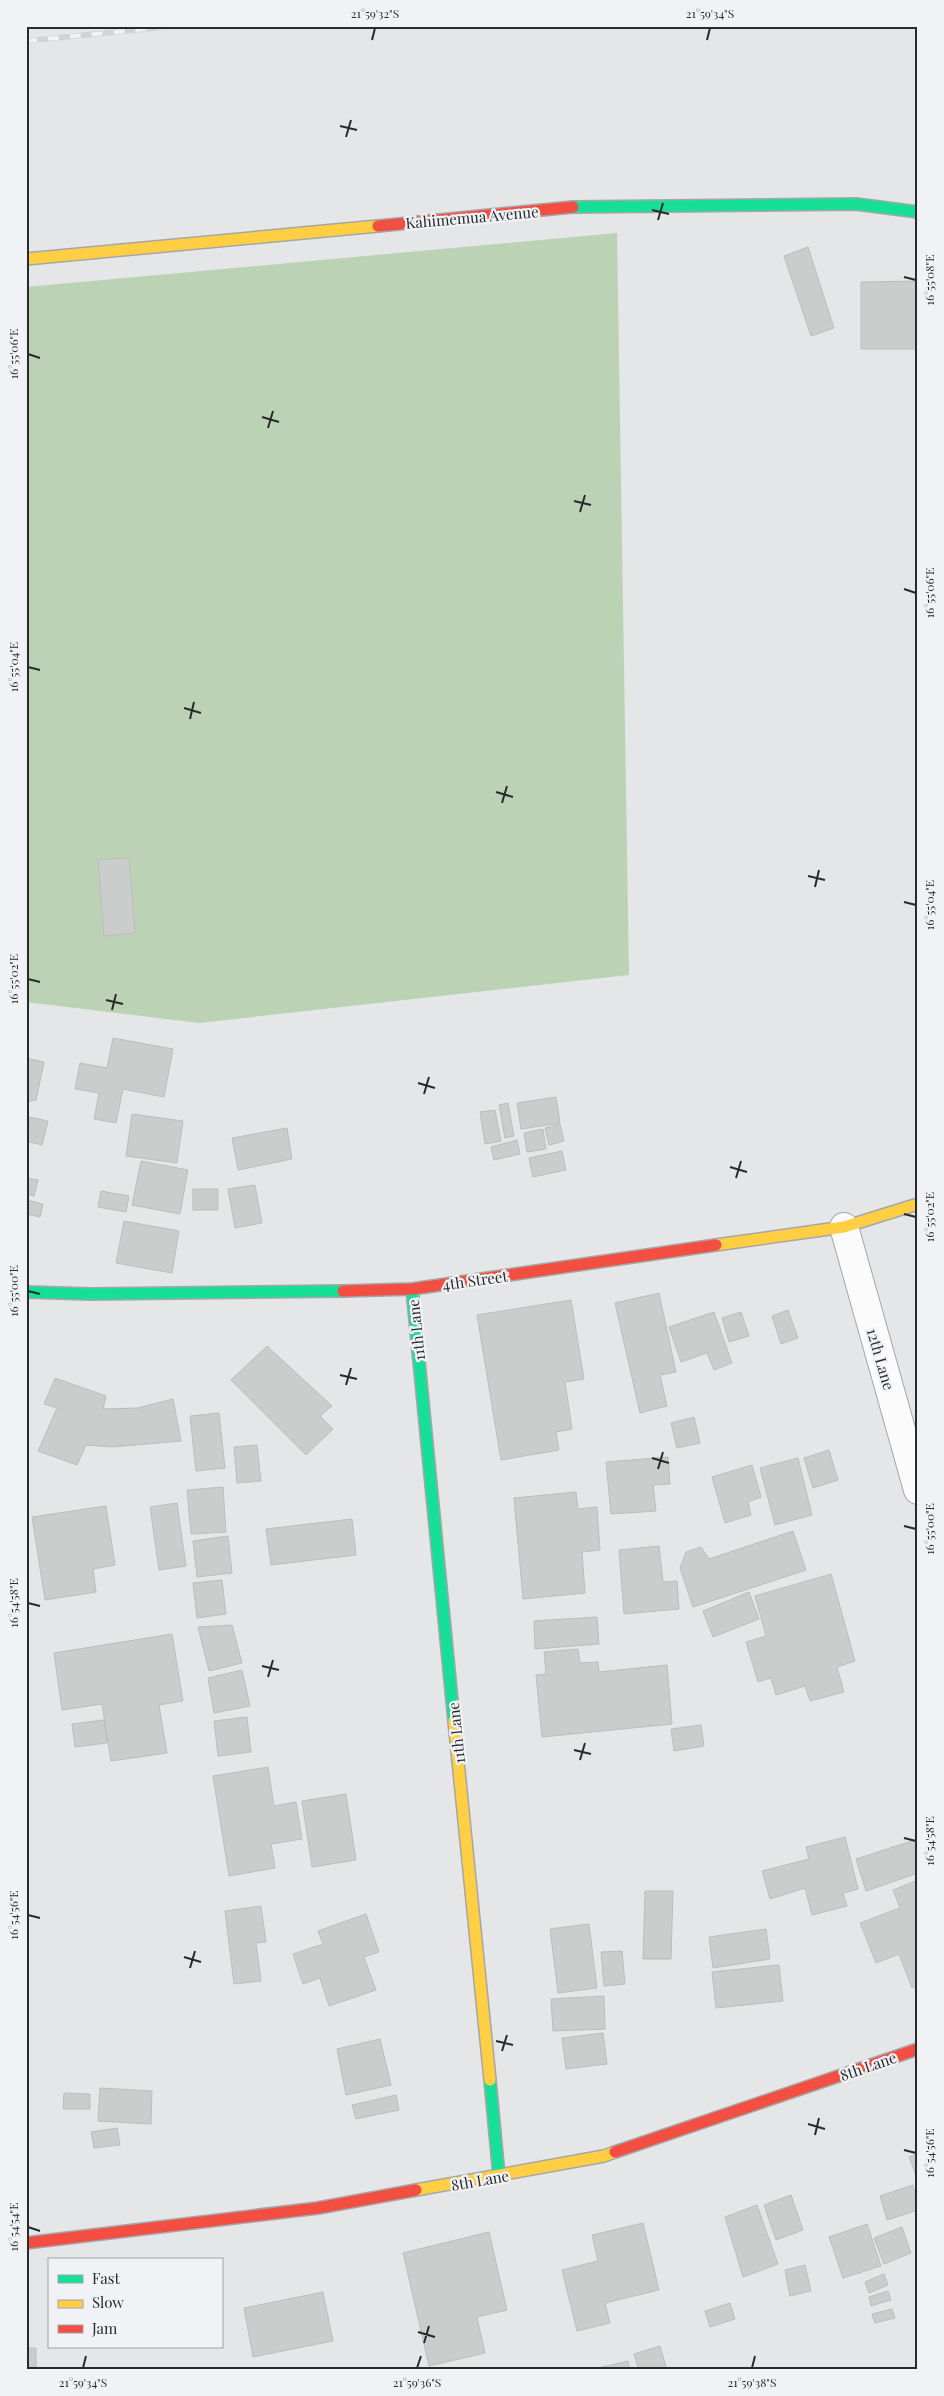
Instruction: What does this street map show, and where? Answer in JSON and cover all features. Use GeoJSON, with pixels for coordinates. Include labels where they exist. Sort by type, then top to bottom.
{"type":"FeatureCollection","features":[{"type":"Feature","properties":{"kind":"street","name":"Kahimemua Avenue"},"geometry":{"type":"LineString","coordinates":[[26,259],[584,206],[856,204],[918,212]]}},
{"type":"Feature","properties":{"kind":"street","name":"4th Street"},"geometry":{"type":"LineString","coordinates":[[26,1292],[102,1294],[412,1289],[844,1228],[918,1204]]}},
{"type":"Feature","properties":{"kind":"street","name":"12th Lane"},"geometry":{"type":"LineString","coordinates":[[844,1228],[918,1490]]}},
{"type":"Feature","properties":{"kind":"street","name":"11th Lane"},"geometry":{"type":"LineString","coordinates":[[412,1289],[500,2176]]}},
{"type":"Feature","properties":{"kind":"street","name":"8th Lane"},"geometry":{"type":"LineString","coordinates":[[26,2243],[318,2208],[604,2156],[918,2049]]}},
{"type":"Feature","properties":{"kind":"green space"},"geometry":{"type":"Polygon","coordinates":[[[617,233],[629,975],[199,1023],[26,1002],[26,287],[617,233]]]}},
{"type":"Feature","properties":{"kind":"building"},"geometry":{"type":"Polygon","coordinates":[[[808,247],[834,328],[811,336],[784,256],[808,247]]]}},
{"type":"Feature","properties":{"kind":"building"},"geometry":{"type":"Polygon","coordinates":[[[918,281],[918,349],[861,349],[861,282],[918,281]]]}},
{"type":"Feature","properties":{"kind":"building"},"geometry":{"type":"Polygon","coordinates":[[[129,858],[135,933],[104,936],[98,860],[129,858]]]}},
{"type":"Feature","properties":{"kind":"building"},"geometry":{"type":"Polygon","coordinates":[[[113,1038],[173,1049],[164,1097],[123,1089],[116,1123],[94,1119],[99,1093],[75,1089],[80,1063],[107,1068],[113,1038]]]}},
{"type":"Feature","properties":{"kind":"building"},"geometry":{"type":"Polygon","coordinates":[[[26,1058],[44,1062],[36,1100],[26,1102],[26,1058]]]}},
{"type":"Feature","properties":{"kind":"building"},"geometry":{"type":"Polygon","coordinates":[[[556,1097],[560,1123],[521,1129],[517,1103],[556,1097]]]}},
{"type":"Feature","properties":{"kind":"building"},"geometry":{"type":"Polygon","coordinates":[[[508,1103],[514,1136],[505,1138],[499,1105],[508,1103]]]}},
{"type":"Feature","properties":{"kind":"building"},"geometry":{"type":"Polygon","coordinates":[[[495,1110],[501,1141],[485,1144],[480,1112],[495,1110]]]}},
{"type":"Feature","properties":{"kind":"building"},"geometry":{"type":"Polygon","coordinates":[[[132,1114],[183,1121],[177,1163],[126,1156],[132,1114]]]}},
{"type":"Feature","properties":{"kind":"building"},"geometry":{"type":"Polygon","coordinates":[[[30,1117],[48,1121],[42,1145],[26,1141],[30,1117]]]}},
{"type":"Feature","properties":{"kind":"building"},"geometry":{"type":"Polygon","coordinates":[[[560,1124],[564,1141],[549,1145],[545,1128],[560,1124]]]}},
{"type":"Feature","properties":{"kind":"building"},"geometry":{"type":"Polygon","coordinates":[[[287,1128],[292,1159],[238,1170],[232,1138],[287,1128]]]}},
{"type":"Feature","properties":{"kind":"building"},"geometry":{"type":"Polygon","coordinates":[[[543,1129],[546,1149],[527,1152],[524,1133],[543,1129]]]}},
{"type":"Feature","properties":{"kind":"building"},"geometry":{"type":"Polygon","coordinates":[[[517,1140],[520,1154],[494,1160],[491,1147],[517,1140]]]}},
{"type":"Feature","properties":{"kind":"building"},"geometry":{"type":"Polygon","coordinates":[[[562,1151],[566,1170],[533,1177],[529,1158],[562,1151]]]}},
{"type":"Feature","properties":{"kind":"building"},"geometry":{"type":"Polygon","coordinates":[[[141,1161],[188,1170],[180,1214],[132,1205],[141,1161]]]}},
{"type":"Feature","properties":{"kind":"building"},"geometry":{"type":"Polygon","coordinates":[[[26,1178],[38,1180],[34,1196],[26,1194],[26,1178]]]}},
{"type":"Feature","properties":{"kind":"building"},"geometry":{"type":"Polygon","coordinates":[[[255,1185],[262,1223],[235,1228],[228,1189],[255,1185]]]}},
{"type":"Feature","properties":{"kind":"building"},"geometry":{"type":"Polygon","coordinates":[[[193,1189],[218,1189],[218,1210],[193,1210],[193,1189]]]}},
{"type":"Feature","properties":{"kind":"building"},"geometry":{"type":"Polygon","coordinates":[[[101,1191],[129,1196],[126,1212],[98,1207],[101,1191]]]}},
{"type":"Feature","properties":{"kind":"building"},"geometry":{"type":"Polygon","coordinates":[[[26,1200],[43,1204],[40,1217],[26,1214],[26,1200]]]}},
{"type":"Feature","properties":{"kind":"building"},"geometry":{"type":"Polygon","coordinates":[[[124,1221],[179,1231],[172,1273],[116,1263],[124,1221]]]}},
{"type":"Feature","properties":{"kind":"building"},"geometry":{"type":"Polygon","coordinates":[[[659,1293],[676,1372],[660,1375],[667,1406],[640,1413],[615,1303],[659,1293]]]}},
{"type":"Feature","properties":{"kind":"building"},"geometry":{"type":"Polygon","coordinates":[[[571,1300],[584,1379],[565,1382],[572,1429],[556,1432],[559,1450],[501,1460],[477,1315],[571,1300]]]}},
{"type":"Feature","properties":{"kind":"building"},"geometry":{"type":"Polygon","coordinates":[[[788,1310],[798,1338],[781,1344],[772,1316],[788,1310]]]}},
{"type":"Feature","properties":{"kind":"building"},"geometry":{"type":"Polygon","coordinates":[[[714,1312],[732,1363],[714,1370],[707,1353],[681,1362],[669,1327],[714,1312]]]}},
{"type":"Feature","properties":{"kind":"building"},"geometry":{"type":"Polygon","coordinates":[[[741,1312],[749,1336],[729,1342],[722,1318],[741,1312]]]}},
{"type":"Feature","properties":{"kind":"building"},"geometry":{"type":"Polygon","coordinates":[[[267,1346],[332,1406],[320,1416],[333,1429],[306,1455],[231,1380],[267,1346]]]}},
{"type":"Feature","properties":{"kind":"building"},"geometry":{"type":"Polygon","coordinates":[[[55,1378],[106,1396],[103,1409],[137,1408],[173,1399],[181,1441],[112,1447],[86,1445],[77,1465],[38,1451],[57,1408],[44,1404],[55,1378]]]}},
{"type":"Feature","properties":{"kind":"building"},"geometry":{"type":"Polygon","coordinates":[[[219,1413],[225,1468],[196,1471],[190,1416],[219,1413]]]}},
{"type":"Feature","properties":{"kind":"building"},"geometry":{"type":"Polygon","coordinates":[[[694,1417],[700,1443],[677,1448],[671,1423],[694,1417]]]}},
{"type":"Feature","properties":{"kind":"building"},"geometry":{"type":"Polygon","coordinates":[[[257,1445],[261,1481],[237,1483],[234,1447],[257,1445]]]}},
{"type":"Feature","properties":{"kind":"building"},"geometry":{"type":"Polygon","coordinates":[[[829,1450],[838,1480],[813,1488],[804,1458],[829,1450]]]}},
{"type":"Feature","properties":{"kind":"building"},"geometry":{"type":"Polygon","coordinates":[[[668,1457],[670,1484],[653,1485],[656,1511],[611,1514],[606,1462],[668,1457]]]}},
{"type":"Feature","properties":{"kind":"building"},"geometry":{"type":"Polygon","coordinates":[[[798,1458],[812,1515],[775,1525],[760,1468],[798,1458]]]}},
{"type":"Feature","properties":{"kind":"building"},"geometry":{"type":"Polygon","coordinates":[[[752,1465],[761,1497],[748,1502],[751,1515],[725,1523],[712,1477],[752,1465]]]}},
{"type":"Feature","properties":{"kind":"building"},"geometry":{"type":"Polygon","coordinates":[[[223,1487],[226,1532],[191,1534],[187,1490],[223,1487]]]}},
{"type":"Feature","properties":{"kind":"building"},"geometry":{"type":"Polygon","coordinates":[[[576,1492],[578,1509],[597,1507],[600,1550],[582,1552],[585,1593],[523,1599],[514,1498],[576,1492]]]}},
{"type":"Feature","properties":{"kind":"building"},"geometry":{"type":"Polygon","coordinates":[[[177,1503],[186,1566],[159,1570],[150,1507],[177,1503]]]}},
{"type":"Feature","properties":{"kind":"building"},"geometry":{"type":"Polygon","coordinates":[[[106,1506],[115,1565],[93,1569],[96,1592],[45,1600],[32,1517],[106,1506]]]}},
{"type":"Feature","properties":{"kind":"building"},"geometry":{"type":"Polygon","coordinates":[[[352,1519],[356,1555],[271,1565],[266,1529],[352,1519]]]}},
{"type":"Feature","properties":{"kind":"building"},"geometry":{"type":"Polygon","coordinates":[[[793,1531],[806,1570],[693,1607],[680,1568],[686,1552],[701,1547],[709,1559],[793,1531]]]}},
{"type":"Feature","properties":{"kind":"building"},"geometry":{"type":"Polygon","coordinates":[[[228,1536],[232,1573],[197,1577],[193,1541],[228,1536]]]}},
{"type":"Feature","properties":{"kind":"building"},"geometry":{"type":"Polygon","coordinates":[[[659,1546],[663,1582],[677,1581],[679,1609],[624,1614],[619,1550],[659,1546]]]}},
{"type":"Feature","properties":{"kind":"building"},"geometry":{"type":"Polygon","coordinates":[[[831,1574],[855,1661],[837,1667],[844,1692],[810,1701],[805,1686],[776,1695],[771,1678],[758,1682],[746,1642],[766,1636],[755,1596],[831,1574]]]}},
{"type":"Feature","properties":{"kind":"building"},"geometry":{"type":"Polygon","coordinates":[[[222,1580],[226,1614],[197,1618],[193,1583],[222,1580]]]}},
{"type":"Feature","properties":{"kind":"building"},"geometry":{"type":"Polygon","coordinates":[[[749,1592],[759,1619],[713,1637],[703,1611],[749,1592]]]}},
{"type":"Feature","properties":{"kind":"building"},"geometry":{"type":"Polygon","coordinates":[[[597,1617],[599,1644],[535,1649],[534,1621],[597,1617]]]}},
{"type":"Feature","properties":{"kind":"building"},"geometry":{"type":"Polygon","coordinates":[[[232,1625],[242,1663],[209,1671],[198,1627],[232,1625]]]}},
{"type":"Feature","properties":{"kind":"building"},"geometry":{"type":"Polygon","coordinates":[[[172,1634],[183,1701],[159,1705],[167,1753],[111,1761],[102,1704],[62,1710],[54,1653],[172,1634]]]}},
{"type":"Feature","properties":{"kind":"building"},"geometry":{"type":"Polygon","coordinates":[[[578,1649],[580,1663],[598,1662],[599,1672],[667,1665],[672,1724],[542,1737],[536,1675],[546,1674],[544,1652],[578,1649]]]}},
{"type":"Feature","properties":{"kind":"building"},"geometry":{"type":"Polygon","coordinates":[[[242,1670],[250,1706],[214,1713],[208,1678],[242,1670]]]}},
{"type":"Feature","properties":{"kind":"building"},"geometry":{"type":"Polygon","coordinates":[[[247,1717],[251,1752],[218,1756],[214,1721],[247,1717]]]}},
{"type":"Feature","properties":{"kind":"building"},"geometry":{"type":"Polygon","coordinates":[[[104,1720],[107,1743],[75,1747],[72,1724],[104,1720]]]}},
{"type":"Feature","properties":{"kind":"building"},"geometry":{"type":"Polygon","coordinates":[[[701,1725],[704,1746],[674,1751],[671,1729],[701,1725]]]}},
{"type":"Feature","properties":{"kind":"building"},"geometry":{"type":"Polygon","coordinates":[[[268,1767],[274,1806],[296,1802],[302,1839],[271,1844],[275,1868],[229,1876],[213,1776],[268,1767]]]}},
{"type":"Feature","properties":{"kind":"building"},"geometry":{"type":"Polygon","coordinates":[[[346,1794],[356,1860],[312,1867],[302,1801],[346,1794]]]}},
{"type":"Feature","properties":{"kind":"building"},"geometry":{"type":"Polygon","coordinates":[[[845,1837],[858,1889],[843,1893],[847,1906],[812,1915],[805,1888],[770,1899],[762,1871],[809,1859],[806,1847],[845,1837]]]}},
{"type":"Feature","properties":{"kind":"building"},"geometry":{"type":"Polygon","coordinates":[[[918,1839],[918,1873],[866,1891],[856,1859],[918,1839]]]}},
{"type":"Feature","properties":{"kind":"building"},"geometry":{"type":"Polygon","coordinates":[[[918,1880],[918,1986],[912,1988],[899,1954],[876,1963],[860,1923],[900,1908],[893,1890],[918,1880]]]}},
{"type":"Feature","properties":{"kind":"building"},"geometry":{"type":"Polygon","coordinates":[[[645,1891],[673,1891],[671,1959],[643,1959],[645,1891]]]}},
{"type":"Feature","properties":{"kind":"building"},"geometry":{"type":"Polygon","coordinates":[[[261,1906],[266,1942],[256,1943],[261,1981],[234,1984],[225,1911],[261,1906]]]}},
{"type":"Feature","properties":{"kind":"building"},"geometry":{"type":"Polygon","coordinates":[[[366,1914],[379,1952],[364,1957],[376,1990],[329,2006],[320,1978],[303,1984],[293,1954],[323,1944],[318,1931],[366,1914]]]}},
{"type":"Feature","properties":{"kind":"building"},"geometry":{"type":"Polygon","coordinates":[[[589,1924],[597,1988],[558,1993],[550,1929],[589,1924]]]}},
{"type":"Feature","properties":{"kind":"building"},"geometry":{"type":"Polygon","coordinates":[[[766,1929],[770,1959],[713,1968],[709,1937],[766,1929]]]}},
{"type":"Feature","properties":{"kind":"building"},"geometry":{"type":"Polygon","coordinates":[[[622,1951],[625,1984],[604,1986],[601,1952],[622,1951]]]}},
{"type":"Feature","properties":{"kind":"building"},"geometry":{"type":"Polygon","coordinates":[[[779,1965],[783,2001],[716,2008],[712,1972],[779,1965]]]}},
{"type":"Feature","properties":{"kind":"building"},"geometry":{"type":"Polygon","coordinates":[[[604,1996],[605,2029],[553,2031],[551,1999],[604,1996]]]}},
{"type":"Feature","properties":{"kind":"building"},"geometry":{"type":"Polygon","coordinates":[[[603,2033],[607,2064],[566,2069],[562,2038],[603,2033]]]}},
{"type":"Feature","properties":{"kind":"building"},"geometry":{"type":"Polygon","coordinates":[[[380,2039],[391,2085],[346,2095],[337,2049],[380,2039]]]}},
{"type":"Feature","properties":{"kind":"building"},"geometry":{"type":"Polygon","coordinates":[[[100,2088],[152,2091],[151,2124],[98,2121],[100,2088]]]}},
{"type":"Feature","properties":{"kind":"building"},"geometry":{"type":"Polygon","coordinates":[[[64,2093],[90,2094],[90,2109],[63,2109],[64,2093]]]}},
{"type":"Feature","properties":{"kind":"building"},"geometry":{"type":"Polygon","coordinates":[[[396,2095],[399,2110],[356,2119],[352,2105],[396,2095]]]}},
{"type":"Feature","properties":{"kind":"building"},"geometry":{"type":"Polygon","coordinates":[[[117,2128],[120,2145],[94,2148],[91,2132],[117,2128]]]}},
{"type":"Feature","properties":{"kind":"building"},"geometry":{"type":"Polygon","coordinates":[[[918,2154],[918,2181],[909,2157],[918,2154]]]}},
{"type":"Feature","properties":{"kind":"building"},"geometry":{"type":"Polygon","coordinates":[[[913,2185],[918,2210],[887,2220],[880,2196],[913,2185]]]}},
{"type":"Feature","properties":{"kind":"building"},"geometry":{"type":"Polygon","coordinates":[[[791,2195],[803,2230],[776,2240],[764,2205],[791,2195]]]}},
{"type":"Feature","properties":{"kind":"building"},"geometry":{"type":"Polygon","coordinates":[[[757,2205],[778,2264],[743,2277],[725,2217],[757,2205]]]}},
{"type":"Feature","properties":{"kind":"building"},"geometry":{"type":"Polygon","coordinates":[[[643,2223],[659,2290],[605,2303],[610,2323],[577,2331],[562,2270],[598,2261],[592,2235],[643,2223]]]}},
{"type":"Feature","properties":{"kind":"building"},"geometry":{"type":"Polygon","coordinates":[[[867,2224],[881,2266],[843,2278],[829,2237],[867,2224]]]}},
{"type":"Feature","properties":{"kind":"building"},"geometry":{"type":"Polygon","coordinates":[[[902,2227],[911,2253],[884,2264],[874,2238],[902,2227]]]}},
{"type":"Feature","properties":{"kind":"building"},"geometry":{"type":"Polygon","coordinates":[[[489,2232],[507,2310],[477,2317],[485,2353],[429,2366],[403,2253],[489,2232]]]}},
{"type":"Feature","properties":{"kind":"building"},"geometry":{"type":"Polygon","coordinates":[[[805,2265],[811,2291],[790,2296],[785,2270],[805,2265]]]}},
{"type":"Feature","properties":{"kind":"building"},"geometry":{"type":"Polygon","coordinates":[[[884,2274],[888,2285],[869,2293],[865,2282],[884,2274]]]}},
{"type":"Feature","properties":{"kind":"building"},"geometry":{"type":"Polygon","coordinates":[[[888,2291],[891,2300],[871,2306],[869,2297],[888,2291]]]}},
{"type":"Feature","properties":{"kind":"building"},"geometry":{"type":"Polygon","coordinates":[[[323,2292],[333,2341],[253,2357],[244,2308],[323,2292]]]}},
{"type":"Feature","properties":{"kind":"building"},"geometry":{"type":"Polygon","coordinates":[[[730,2303],[735,2319],[710,2327],[705,2311],[730,2303]]]}},
{"type":"Feature","properties":{"kind":"building"},"geometry":{"type":"Polygon","coordinates":[[[892,2309],[895,2318],[875,2323],[872,2314],[892,2309]]]}},
{"type":"Feature","properties":{"kind":"building"},"geometry":{"type":"Polygon","coordinates":[[[660,2346],[667,2370],[639,2370],[634,2354],[660,2346]]]}},
{"type":"Feature","properties":{"kind":"building"},"geometry":{"type":"Polygon","coordinates":[[[26,2348],[36,2348],[36,2370],[26,2370],[26,2348]]]}},
{"type":"Feature","properties":{"kind":"building"},"geometry":{"type":"Polygon","coordinates":[[[628,2361],[630,2370],[589,2370],[628,2361]]]}},
{"type":"Feature","properties":{"kind":"railway"},"geometry":{"type":"LineString","coordinates":[[26,41],[175,26]]}},
{"type":"Feature","properties":{"kind":"traffic: fast"},"geometry":{"type":"LineString","coordinates":[[573,207],[856,204],[918,212]]}},
{"type":"Feature","properties":{"kind":"traffic: fast"},"geometry":{"type":"LineString","coordinates":[[412,1289],[454,1721]]}},
{"type":"Feature","properties":{"kind":"traffic: fast"},"geometry":{"type":"LineString","coordinates":[[26,1292],[92,1294],[343,1291]]}},
{"type":"Feature","properties":{"kind":"traffic: fast"},"geometry":{"type":"LineString","coordinates":[[490,2080],[499,2176]]}},
{"type":"Feature","properties":{"kind":"traffic: slow"},"geometry":{"type":"LineString","coordinates":[[26,259],[378,226]]}},
{"type":"Feature","properties":{"kind":"traffic: slow"},"geometry":{"type":"LineString","coordinates":[[716,1245],[844,1227],[918,1204]]}},
{"type":"Feature","properties":{"kind":"traffic: slow"},"geometry":{"type":"LineString","coordinates":[[454,1721],[490,2080]]}},
{"type":"Feature","properties":{"kind":"traffic: slow"},"geometry":{"type":"LineString","coordinates":[[416,2190],[604,2156],[615,2152]]}},
{"type":"Feature","properties":{"kind":"traffic: jam"},"geometry":{"type":"LineString","coordinates":[[378,226],[573,207]]}},
{"type":"Feature","properties":{"kind":"traffic: jam"},"geometry":{"type":"LineString","coordinates":[[343,1291],[412,1289],[716,1245]]}},
{"type":"Feature","properties":{"kind":"traffic: jam"},"geometry":{"type":"LineString","coordinates":[[615,2152],[918,2049]]}},
{"type":"Feature","properties":{"kind":"traffic: jam"},"geometry":{"type":"LineString","coordinates":[[26,2243],[318,2208],[416,2190]]}}]}
